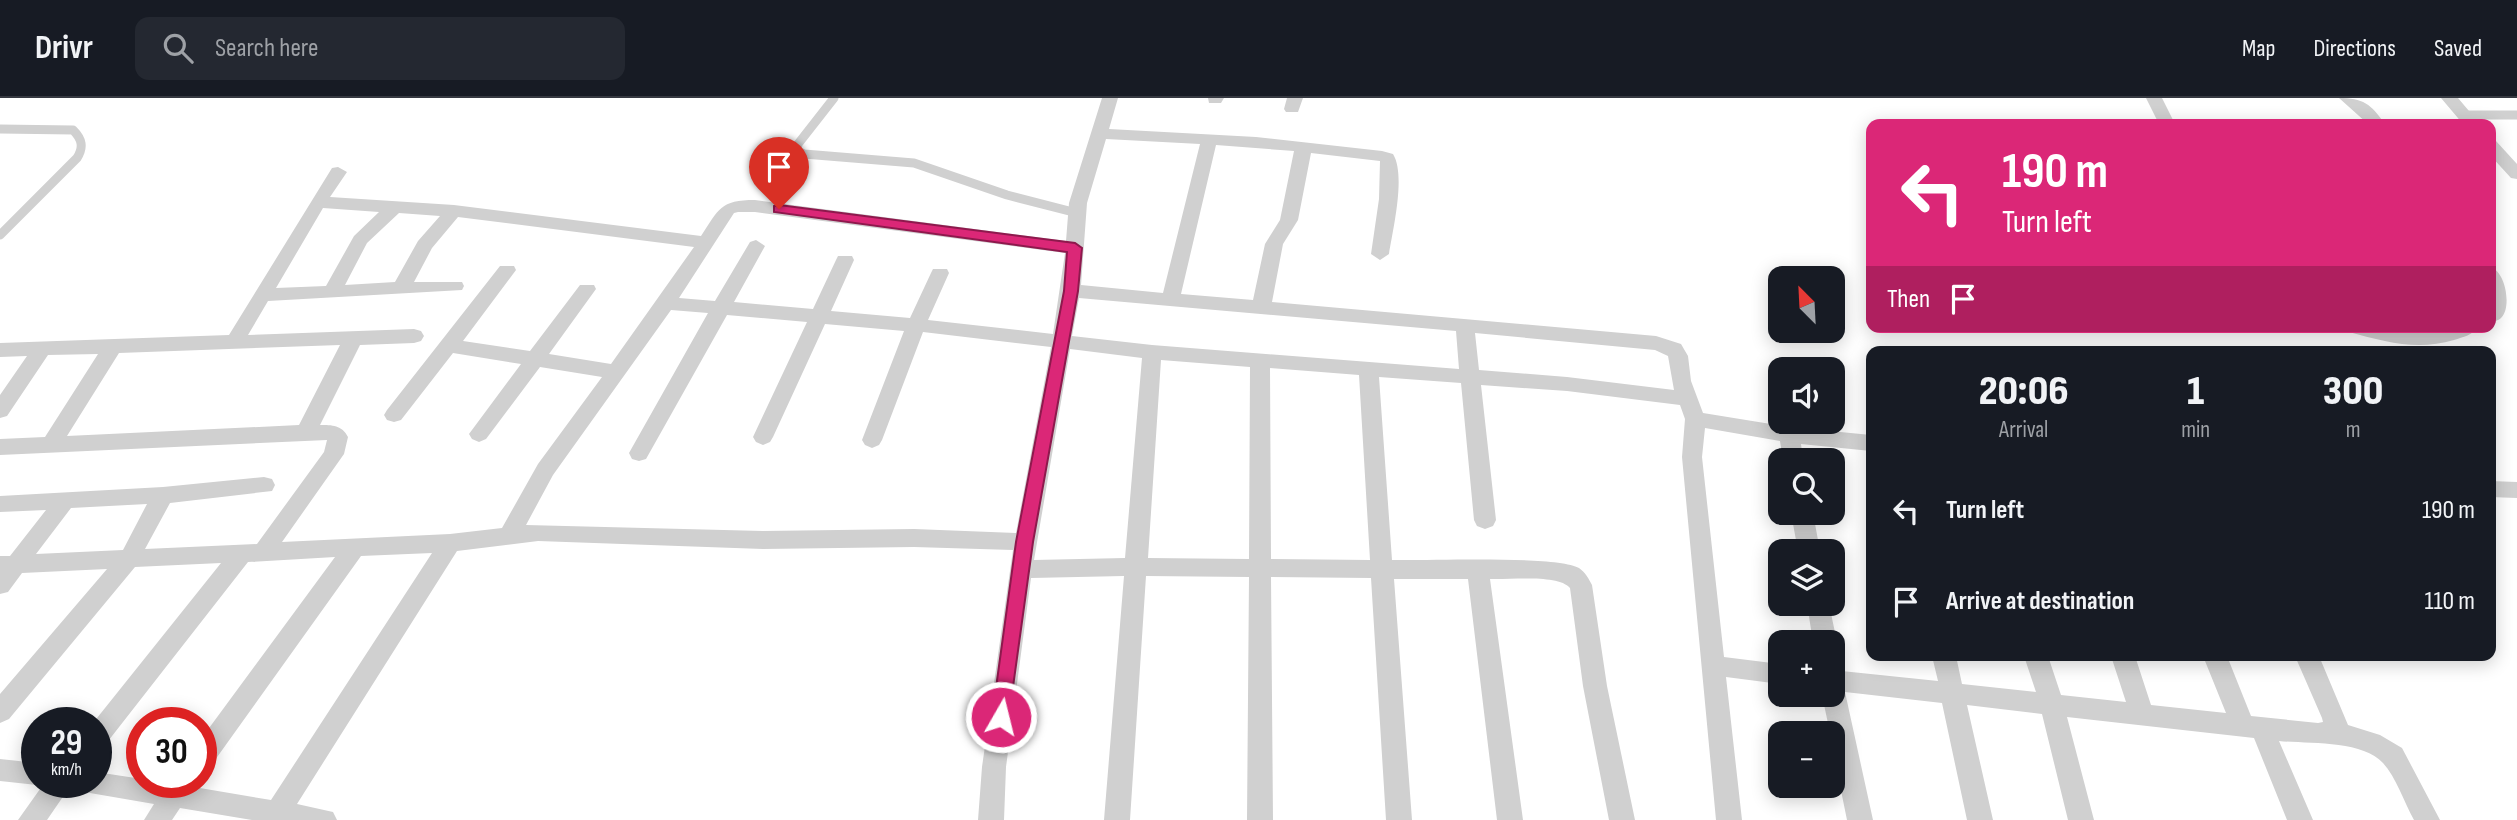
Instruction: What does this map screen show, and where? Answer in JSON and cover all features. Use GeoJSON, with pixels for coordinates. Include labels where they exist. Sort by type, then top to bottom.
{"type":"FeatureCollection","features":[{"type":"Feature","properties":{"kind":"street"},"geometry":{"type":"LineString","coordinates":[[992,820],[994,767],[1021,569],[1071,291],[1077,213],[1110,98]]}},
{"type":"Feature","properties":{"kind":"street"},"geometry":{"type":"LineString","coordinates":[[2154,98],[2164,119]]}},
{"type":"Feature","properties":{"kind":"street"},"geometry":{"type":"LineString","coordinates":[[2347,98],[2372,119]]}},
{"type":"Feature","properties":{"kind":"street"},"geometry":{"type":"LineString","coordinates":[[2449,98],[2468,119]]}},
{"type":"Feature","properties":{"kind":"street"},"geometry":{"type":"LineString","coordinates":[[1098,134],[1256,142],[1387,158],[1388,199],[1380,254]]}},
{"type":"Feature","properties":{"kind":"street"},"geometry":{"type":"LineString","coordinates":[[1171,298],[1209,141]]}},
{"type":"Feature","properties":{"kind":"street"},"geometry":{"type":"LineString","coordinates":[[1261,306],[1274,244],[1289,220],[1296,197],[1303,148]]}},
{"type":"Feature","properties":{"kind":"street"},"geometry":{"type":"LineString","coordinates":[[2496,151],[2517,174]]}},
{"type":"Feature","properties":{"kind":"street"},"geometry":{"type":"LineString","coordinates":[[235,341],[338,172]]}},
{"type":"Feature","properties":{"kind":"street"},"geometry":{"type":"LineString","coordinates":[[318,202],[454,211],[705,242]]}},
{"type":"Feature","properties":{"kind":"street"},"geometry":{"type":"LineString","coordinates":[[510,534],[539,479],[666,303],[728,209],[744,205],[1075,248]]}},
{"type":"Feature","properties":{"kind":"street"},"geometry":{"type":"LineString","coordinates":[[332,292],[360,240],[396,206]]}},
{"type":"Feature","properties":{"kind":"street"},"geometry":{"type":"LineString","coordinates":[[401,288],[424,245],[454,211]]}},
{"type":"Feature","properties":{"kind":"street"},"geometry":{"type":"LineString","coordinates":[[639,453],[756,246]]}},
{"type":"Feature","properties":{"kind":"street"},"geometry":{"type":"LineString","coordinates":[[763,437],[845,260]]}},
{"type":"Feature","properties":{"kind":"street"},"geometry":{"type":"LineString","coordinates":[[394,415],[507,270]]}},
{"type":"Feature","properties":{"kind":"street"},"geometry":{"type":"LineString","coordinates":[[872,440],[916,325],[940,273]]}},
{"type":"Feature","properties":{"kind":"street"},"geometry":{"type":"LineString","coordinates":[[262,295],[455,286]]}},
{"type":"Feature","properties":{"kind":"street"},"geometry":{"type":"LineString","coordinates":[[479,434],[587,289]]}},
{"type":"Feature","properties":{"kind":"street"},"geometry":{"type":"LineString","coordinates":[[1071,291],[1261,306],[1665,345],[1674,349],[1678,356],[1681,381],[1692,409],[1692,457],[1730,820]]}},
{"type":"Feature","properties":{"kind":"street"},"geometry":{"type":"LineString","coordinates":[[666,303],[916,325],[1152,352],[1470,376],[1692,409],[1789,436],[1866,443]]}},
{"type":"Feature","properties":{"kind":"street"},"geometry":{"type":"LineString","coordinates":[[1465,326],[1485,520]]}},
{"type":"Feature","properties":{"kind":"street"},"geometry":{"type":"LineString","coordinates":[[2377,333],[2404,341],[2440,340],[2456,333]]}},
{"type":"Feature","properties":{"kind":"street"},"geometry":{"type":"LineString","coordinates":[[0,350],[414,336]]}},
{"type":"Feature","properties":{"kind":"street"},"geometry":{"type":"LineString","coordinates":[[306,432],[354,337]]}},
{"type":"Feature","properties":{"kind":"street"},"geometry":{"type":"LineString","coordinates":[[447,345],[617,372]]}},
{"type":"Feature","properties":{"kind":"street"},"geometry":{"type":"LineString","coordinates":[[51,445],[113,346]]}},
{"type":"Feature","properties":{"kind":"street"},"geometry":{"type":"LineString","coordinates":[[0,411],[43,348]]}},
{"type":"Feature","properties":{"kind":"street"},"geometry":{"type":"LineString","coordinates":[[1117,820],[1152,352]]}},
{"type":"Feature","properties":{"kind":"street"},"geometry":{"type":"LineString","coordinates":[[1260,360],[1260,820]]}},
{"type":"Feature","properties":{"kind":"street"},"geometry":{"type":"LineString","coordinates":[[1368,368],[1399,820]]}},
{"type":"Feature","properties":{"kind":"street"},"geometry":{"type":"LineString","coordinates":[[0,447],[306,432],[332,433],[338,437],[338,444],[253,552],[112,718]]}},
{"type":"Feature","properties":{"kind":"street"},"geometry":{"type":"LineString","coordinates":[[1789,436],[1791,448]]}},
{"type":"Feature","properties":{"kind":"street"},"geometry":{"type":"LineString","coordinates":[[0,505],[163,495],[264,485]]}},
{"type":"Feature","properties":{"kind":"street"},"geometry":{"type":"LineString","coordinates":[[2496,489],[2517,490]]}},
{"type":"Feature","properties":{"kind":"street"},"geometry":{"type":"LineString","coordinates":[[0,712],[129,559],[163,495]]}},
{"type":"Feature","properties":{"kind":"street"},"geometry":{"type":"LineString","coordinates":[[0,585],[9,564],[65,501]]}},
{"type":"Feature","properties":{"kind":"street"},"geometry":{"type":"LineString","coordinates":[[9,564],[450,543],[538,532],[763,540],[914,538],[1025,542]]}},
{"type":"Feature","properties":{"kind":"street"},"geometry":{"type":"LineString","coordinates":[[274,816],[450,543]]}},
{"type":"Feature","properties":{"kind":"street"},"geometry":{"type":"LineString","coordinates":[[217,737],[355,547]]}},
{"type":"Feature","properties":{"kind":"street"},"geometry":{"type":"LineString","coordinates":[[1021,569],[1380,569],[1553,572],[1572,575],[1581,585],[1595,686],[1622,820]]}},
{"type":"Feature","properties":{"kind":"street"},"geometry":{"type":"LineString","coordinates":[[1478,571],[1510,820]]}},
{"type":"Feature","properties":{"kind":"street"},"geometry":{"type":"LineString","coordinates":[[1945,661],[1980,820]]}},
{"type":"Feature","properties":{"kind":"street"},"geometry":{"type":"LineString","coordinates":[[2038,661],[2052,705],[2081,820]]}},
{"type":"Feature","properties":{"kind":"street"},"geometry":{"type":"LineString","coordinates":[[2125,661],[2143,716]]}},
{"type":"Feature","properties":{"kind":"street"},"geometry":{"type":"LineString","coordinates":[[2219,661],[2300,820]]}},
{"type":"Feature","properties":{"kind":"street"},"geometry":{"type":"LineString","coordinates":[[2309,661],[2334,718],[2336,727],[2331,732]]}},
{"type":"Feature","properties":{"kind":"street"},"geometry":{"type":"LineString","coordinates":[[1715,666],[1768,673]]}},
{"type":"Feature","properties":{"kind":"street"},"geometry":{"type":"LineString","coordinates":[[1845,683],[2318,734],[2331,732],[2384,748],[2402,768],[2427,820]]}},
{"type":"Feature","properties":{"kind":"street"},"geometry":{"type":"LineString","coordinates":[[1837,707],[1860,820]]}},
{"type":"Feature","properties":{"kind":"street"},"geometry":{"type":"LineString","coordinates":[[0,770],[21,772]]}},
{"type":"Feature","properties":{"kind":"street"},"geometry":{"type":"LineString","coordinates":[[31,820],[48,798]]}},
{"type":"Feature","properties":{"kind":"street"},"geometry":{"type":"LineString","coordinates":[[156,820],[172,798]]}},
{"type":"Feature","properties":{"kind":"street"},"geometry":{"type":"LineString","coordinates":[[211,798],[274,816],[324,820]]}},
{"type":"Feature","properties":{"kind":"lane"},"geometry":{"type":"LineString","coordinates":[[834,98],[798,144],[797,151],[804,154],[914,163],[1007,195],[1077,213]]}},
{"type":"Feature","properties":{"kind":"lane"},"geometry":{"type":"LineString","coordinates":[[2468,119],[2517,115]]}},
{"type":"Feature","properties":{"kind":"lane"},"geometry":{"type":"LineString","coordinates":[[0,129],[73,130],[82,144],[77,158],[0,235]]}},
{"type":"Feature","properties":{"kind":"route"},"geometry":{"type":"LineString","coordinates":[[779,209],[1075,248],[1071,291],[1025,542],[1001,717]]}}]}
